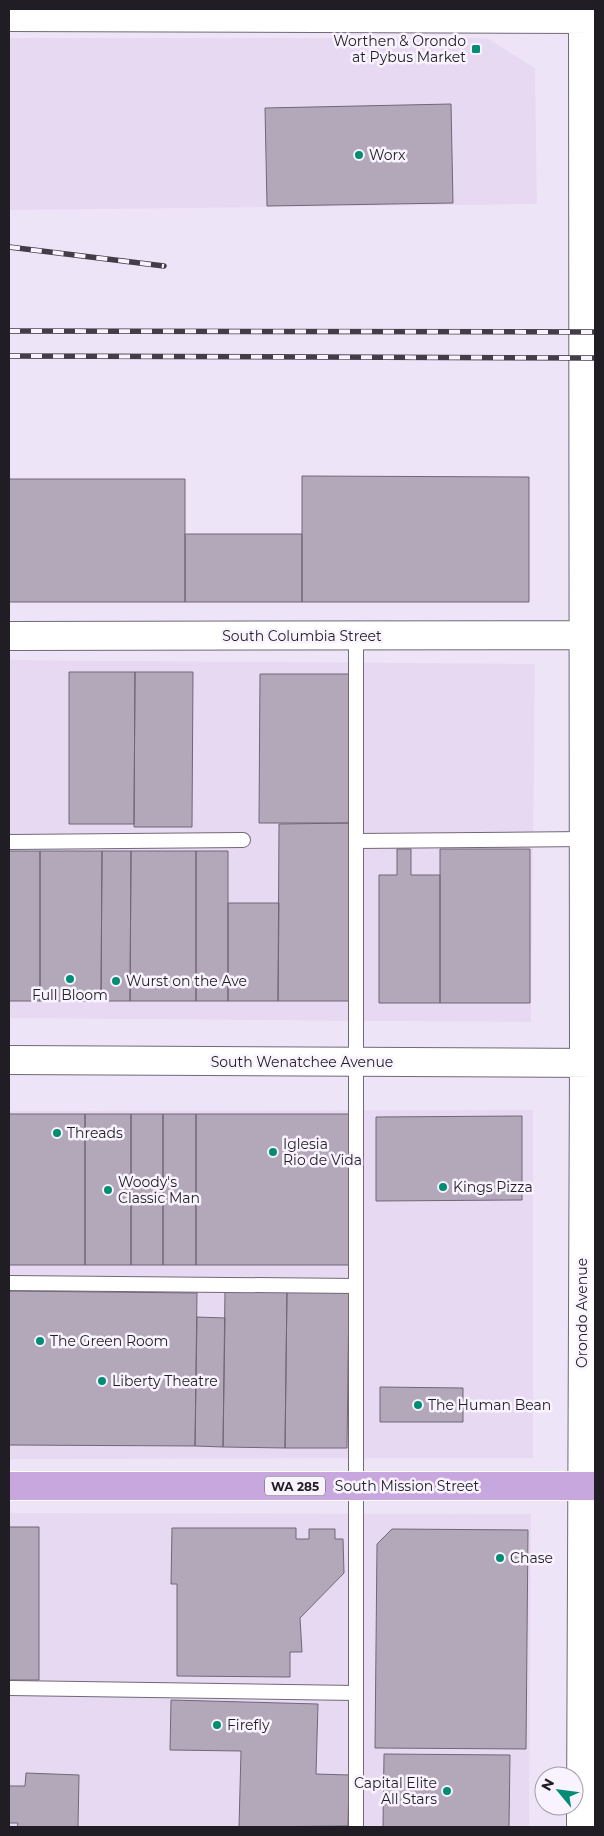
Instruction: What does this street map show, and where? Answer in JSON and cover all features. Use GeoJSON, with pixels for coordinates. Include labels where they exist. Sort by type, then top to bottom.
{"type":"FeatureCollection","features":[{"type":"Feature","properties":{"kind":"main road"},"geometry":{"type":"LineString","coordinates":[[9,17],[589,19]]}},
{"type":"Feature","properties":{"kind":"main road","name":"Orondo Avenue"},"geometry":{"type":"LineString","coordinates":[[581,1827],[588,1486],[590,1063],[584,839],[589,635],[589,19]]}},
{"type":"Feature","properties":{"kind":"main road","name":"South Columbia Street"},"geometry":{"type":"LineString","coordinates":[[9,636],[589,635]]}},
{"type":"Feature","properties":{"kind":"main road","name":"South Wenatchee Avenue"},"geometry":{"type":"LineString","coordinates":[[9,1060],[590,1063]]}},
{"type":"Feature","properties":{"kind":"main road","name":"South Mission Street"},"geometry":{"type":"LineString","coordinates":[[9,1486],[588,1486]]}},
{"type":"Feature","properties":{"kind":"lane"},"geometry":{"type":"LineString","coordinates":[[356,636],[356,1827]]}},
{"type":"Feature","properties":{"kind":"lane"},"geometry":{"type":"LineString","coordinates":[[356,841],[584,839]]}},
{"type":"Feature","properties":{"kind":"lane"},"geometry":{"type":"LineString","coordinates":[[9,842],[243,840]]}},
{"type":"Feature","properties":{"kind":"lane"},"geometry":{"type":"LineString","coordinates":[[9,1283],[356,1286]]}},
{"type":"Feature","properties":{"kind":"lane"},"geometry":{"type":"LineString","coordinates":[[9,1688],[356,1693]]}},
{"type":"Feature","properties":{"kind":"shaded area"},"geometry":{"type":"Polygon","coordinates":[[[9,38],[487,38],[535,68],[537,204],[9,210],[9,38]]]}},
{"type":"Feature","properties":{"kind":"shaded area"},"geometry":{"type":"Polygon","coordinates":[[[9,660],[535,664],[531,1022],[9,1018],[9,660]]]}},
{"type":"Feature","properties":{"kind":"shaded area"},"geometry":{"type":"Polygon","coordinates":[[[533,1110],[533,1458],[9,1459],[9,1111],[533,1110]]]}},
{"type":"Feature","properties":{"kind":"shaded area"},"geometry":{"type":"Polygon","coordinates":[[[9,1513],[531,1514],[529,1827],[9,1827],[9,1513]]]}},
{"type":"Feature","properties":{"kind":"building","name":"Worx"},"geometry":{"type":"Polygon","coordinates":[[[451,104],[453,203],[267,206],[265,108],[451,104]]]}},
{"type":"Feature","properties":{"kind":"building"},"geometry":{"type":"Polygon","coordinates":[[[302,476],[529,477],[529,602],[302,602],[302,476]]]}},
{"type":"Feature","properties":{"kind":"building"},"geometry":{"type":"Polygon","coordinates":[[[9,479],[185,479],[185,602],[9,602],[9,479]]]}},
{"type":"Feature","properties":{"kind":"building"},"geometry":{"type":"Polygon","coordinates":[[[185,534],[302,534],[302,602],[185,602],[185,534]]]}},
{"type":"Feature","properties":{"kind":"building"},"geometry":{"type":"Polygon","coordinates":[[[69,672],[135,672],[134,824],[69,824],[69,672]]]}},
{"type":"Feature","properties":{"kind":"building"},"geometry":{"type":"Polygon","coordinates":[[[135,672],[193,672],[192,827],[134,827],[135,672]]]}},
{"type":"Feature","properties":{"kind":"building"},"geometry":{"type":"Polygon","coordinates":[[[260,674],[355,674],[355,823],[259,823],[260,674]]]}},
{"type":"Feature","properties":{"kind":"building"},"geometry":{"type":"Polygon","coordinates":[[[355,823],[355,1001],[278,1001],[279,824],[355,823]]]}},
{"type":"Feature","properties":{"kind":"building"},"geometry":{"type":"Polygon","coordinates":[[[397,849],[411,849],[411,875],[440,875],[440,1003],[379,1003],[379,875],[397,875],[397,849]]]}},
{"type":"Feature","properties":{"kind":"building"},"geometry":{"type":"Polygon","coordinates":[[[440,849],[530,849],[530,1003],[440,1003],[440,849]]]}},
{"type":"Feature","properties":{"kind":"building"},"geometry":{"type":"Polygon","coordinates":[[[9,851],[40,851],[40,1001],[9,1001],[9,851]]]}},
{"type":"Feature","properties":{"kind":"building"},"geometry":{"type":"Polygon","coordinates":[[[40,851],[102,851],[101,1001],[40,1001],[40,851]]]}},
{"type":"Feature","properties":{"kind":"building"},"geometry":{"type":"Polygon","coordinates":[[[102,851],[131,851],[130,1001],[101,1001],[102,851]]]}},
{"type":"Feature","properties":{"kind":"building"},"geometry":{"type":"Polygon","coordinates":[[[131,851],[196,851],[196,1001],[130,1001],[131,851]]]}},
{"type":"Feature","properties":{"kind":"building"},"geometry":{"type":"Polygon","coordinates":[[[196,851],[228,851],[228,1001],[196,1001],[196,851]]]}},
{"type":"Feature","properties":{"kind":"building"},"geometry":{"type":"Polygon","coordinates":[[[228,903],[279,903],[278,1001],[228,1001],[228,903]]]}},
{"type":"Feature","properties":{"kind":"building"},"geometry":{"type":"Polygon","coordinates":[[[9,1114],[85,1114],[85,1265],[9,1265],[9,1114]]]}},
{"type":"Feature","properties":{"kind":"building","name":"Woody's Classic Man"},"geometry":{"type":"Polygon","coordinates":[[[85,1114],[131,1114],[131,1265],[85,1265],[85,1114]]]}},
{"type":"Feature","properties":{"kind":"building"},"geometry":{"type":"Polygon","coordinates":[[[131,1114],[163,1114],[163,1265],[131,1265],[131,1114]]]}},
{"type":"Feature","properties":{"kind":"building"},"geometry":{"type":"Polygon","coordinates":[[[163,1114],[196,1114],[196,1265],[163,1265],[163,1114]]]}},
{"type":"Feature","properties":{"kind":"building","name":"Iglesia Rio de Vida"},"geometry":{"type":"Polygon","coordinates":[[[196,1114],[349,1114],[349,1265],[196,1265],[196,1114]]]}},
{"type":"Feature","properties":{"kind":"building"},"geometry":{"type":"Polygon","coordinates":[[[522,1116],[522,1200],[376,1201],[376,1117],[522,1116]]]}},
{"type":"Feature","properties":{"kind":"building"},"geometry":{"type":"Polygon","coordinates":[[[225,1289],[287,1289],[285,1448],[223,1447],[225,1289]]]}},
{"type":"Feature","properties":{"kind":"building"},"geometry":{"type":"Polygon","coordinates":[[[287,1289],[349,1290],[347,1448],[285,1448],[287,1289]]]}},
{"type":"Feature","properties":{"kind":"building","name":"Liberty Theatre"},"geometry":{"type":"Polygon","coordinates":[[[9,1291],[197,1293],[195,1446],[9,1445],[9,1291]]]}},
{"type":"Feature","properties":{"kind":"building"},"geometry":{"type":"Polygon","coordinates":[[[197,1317],[225,1318],[223,1447],[195,1446],[197,1317]]]}},
{"type":"Feature","properties":{"kind":"building"},"geometry":{"type":"Polygon","coordinates":[[[380,1387],[463,1388],[463,1422],[380,1422],[380,1387]]]}},
{"type":"Feature","properties":{"kind":"building"},"geometry":{"type":"Polygon","coordinates":[[[9,1527],[39,1527],[39,1680],[9,1680],[9,1527]]]}},
{"type":"Feature","properties":{"kind":"building"},"geometry":{"type":"Polygon","coordinates":[[[172,1528],[296,1528],[296,1539],[309,1539],[309,1529],[335,1529],[335,1539],[343,1539],[344,1573],[300,1618],[302,1652],[290,1652],[290,1677],[177,1676],[177,1584],[171,1584],[172,1528]]]}},
{"type":"Feature","properties":{"kind":"building"},"geometry":{"type":"Polygon","coordinates":[[[392,1529],[528,1530],[526,1749],[375,1748],[377,1544],[392,1529]]]}},
{"type":"Feature","properties":{"kind":"building"},"geometry":{"type":"Polygon","coordinates":[[[171,1700],[318,1704],[316,1774],[349,1775],[348,1826],[239,1827],[241,1751],[170,1750],[171,1700]]]}},
{"type":"Feature","properties":{"kind":"building","name":"Capital Elite All Stars"},"geometry":{"type":"Polygon","coordinates":[[[384,1754],[510,1755],[509,1827],[383,1827],[384,1754]]]}},
{"type":"Feature","properties":{"kind":"building"},"geometry":{"type":"Polygon","coordinates":[[[26,1773],[79,1775],[78,1827],[17,1827],[18,1823],[9,1823],[9,1786],[25,1786],[26,1773]]]}},
{"type":"Feature","properties":{"kind":"railway"},"geometry":{"type":"LineString","coordinates":[[9,247],[164,266]]}},
{"type":"Feature","properties":{"kind":"railway"},"geometry":{"type":"LineString","coordinates":[[9,331],[595,332]]}},
{"type":"Feature","properties":{"kind":"railway"},"geometry":{"type":"LineString","coordinates":[[9,356],[595,358]]}},
{"type":"Feature","properties":{"kind":"place","name":"Worthen & Orondo at Pybus Market"},"geometry":{"type":"Point","coordinates":[476,49]}},
{"type":"Feature","properties":{"kind":"place","name":"Worx"},"geometry":{"type":"Point","coordinates":[359,155]}},
{"type":"Feature","properties":{"kind":"place","name":"Full Bloom"},"geometry":{"type":"Point","coordinates":[70,979]}},
{"type":"Feature","properties":{"kind":"place","name":"Wurst on the Ave"},"geometry":{"type":"Point","coordinates":[116,981]}},
{"type":"Feature","properties":{"kind":"place","name":"Threads"},"geometry":{"type":"Point","coordinates":[57,1133]}},
{"type":"Feature","properties":{"kind":"place","name":"Iglesia Rio de Vida"},"geometry":{"type":"Point","coordinates":[273,1152]}},
{"type":"Feature","properties":{"kind":"place","name":"Kings Pizza"},"geometry":{"type":"Point","coordinates":[443,1187]}},
{"type":"Feature","properties":{"kind":"place","name":"Woody's Classic Man"},"geometry":{"type":"Point","coordinates":[108,1190]}},
{"type":"Feature","properties":{"kind":"place","name":"The Green Room"},"geometry":{"type":"Point","coordinates":[40,1341]}},
{"type":"Feature","properties":{"kind":"place","name":"Liberty Theatre"},"geometry":{"type":"Point","coordinates":[102,1381]}},
{"type":"Feature","properties":{"kind":"place","name":"The Human Bean"},"geometry":{"type":"Point","coordinates":[418,1405]}},
{"type":"Feature","properties":{"kind":"place","name":"Chase"},"geometry":{"type":"Point","coordinates":[500,1558]}},
{"type":"Feature","properties":{"kind":"place","name":"Firefly"},"geometry":{"type":"Point","coordinates":[217,1725]}},
{"type":"Feature","properties":{"kind":"place","name":"Capital Elite All Stars"},"geometry":{"type":"Point","coordinates":[447,1791]}}]}
